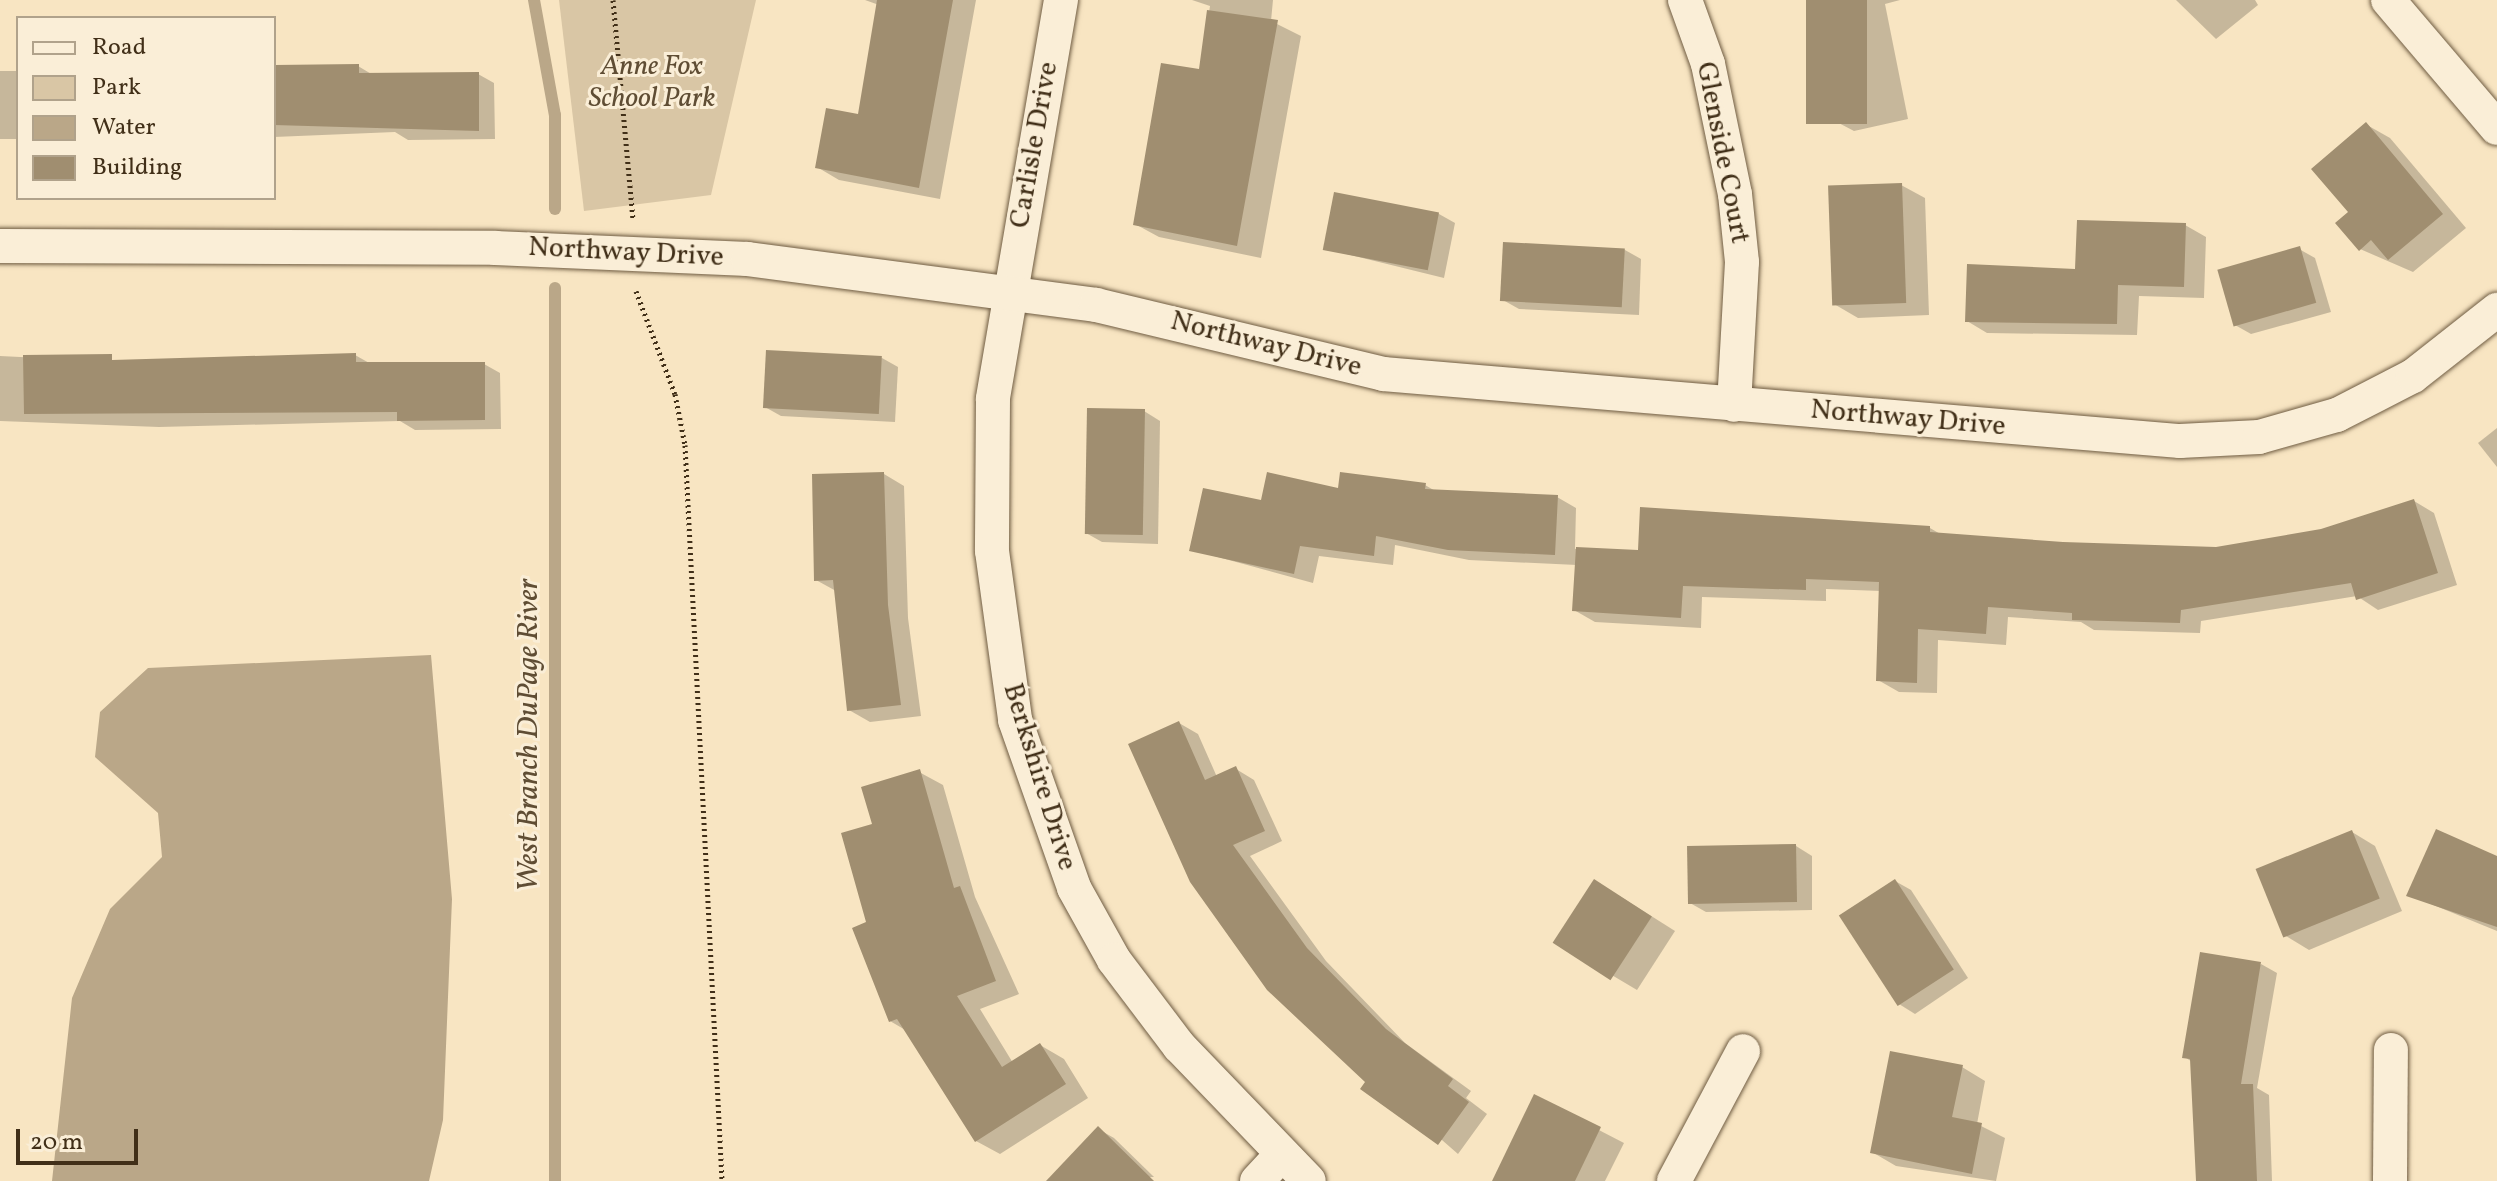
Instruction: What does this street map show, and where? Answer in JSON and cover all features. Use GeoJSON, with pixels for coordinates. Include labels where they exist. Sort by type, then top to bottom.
{"type":"FeatureCollection","features":[{"type":"Feature","properties":{"kind":"street","name":"Carlisle Drive"},"geometry":{"type":"LineString","coordinates":[[1009,290],[1061,0]]}},
{"type":"Feature","properties":{"kind":"street","name":"Glenside Court"},"geometry":{"type":"LineString","coordinates":[[1685,0],[1708,64],[1735,194],[1742,262],[1734,405]]}},
{"type":"Feature","properties":{"kind":"street"},"geometry":{"type":"LineString","coordinates":[[2388,0],[2497,128]]}},
{"type":"Feature","properties":{"kind":"street","name":"Northway Drive"},"geometry":{"type":"LineString","coordinates":[[0,246],[634,252],[1009,290],[1383,374],[1734,405],[2230,441],[2304,426],[2373,399],[2497,310]]}},
{"type":"Feature","properties":{"kind":"street","name":"Berkshire Drive"},"geometry":{"type":"LineString","coordinates":[[1009,290],[990,471],[1000,639],[1015,720],[1074,888],[1114,960],[1179,1046],[1280,1156],[1309,1181]]}},
{"type":"Feature","properties":{"kind":"street"},"geometry":{"type":"LineString","coordinates":[[2390,1181],[2391,1050]]}},
{"type":"Feature","properties":{"kind":"street"},"geometry":{"type":"LineString","coordinates":[[1674,1181],[1743,1051]]}},
{"type":"Feature","properties":{"kind":"street"},"geometry":{"type":"LineString","coordinates":[[1257,1181],[1280,1156]]}},
{"type":"Feature","properties":{"kind":"path"},"geometry":{"type":"LineString","coordinates":[[613,0],[632,208]]}},
{"type":"Feature","properties":{"kind":"path"},"geometry":{"type":"LineString","coordinates":[[636,296],[675,394],[685,445],[722,1181]]}},
{"type":"Feature","properties":{"kind":"green space","name":"Anne Fox School Park"},"geometry":{"type":"Polygon","coordinates":[[[559,0],[756,0],[711,195],[584,211],[559,0]]]}},
{"type":"Feature","properties":{"kind":"water"},"geometry":{"type":"Polygon","coordinates":[[[431,655],[452,899],[443,1120],[429,1181],[52,1181],[72,998],[110,909],[162,857],[158,813],[95,757],[100,712],[148,668],[431,655]]]}},
{"type":"Feature","properties":{"kind":"building"},"geometry":{"type":"Polygon","coordinates":[[[877,0],[953,0],[919,188],[815,168],[826,108],[858,114],[877,0]]]}},
{"type":"Feature","properties":{"kind":"building"},"geometry":{"type":"Polygon","coordinates":[[[1806,0],[1867,0],[1867,124],[1806,124],[1806,0]]]}},
{"type":"Feature","properties":{"kind":"building"},"geometry":{"type":"Polygon","coordinates":[[[1207,10],[1278,20],[1237,246],[1133,225],[1161,63],[1199,69],[1207,10]]]}},
{"type":"Feature","properties":{"kind":"building"},"geometry":{"type":"Polygon","coordinates":[[[359,64],[359,73],[479,72],[479,131],[276,125],[276,65],[359,64]]]}},
{"type":"Feature","properties":{"kind":"building"},"geometry":{"type":"Polygon","coordinates":[[[2366,122],[2443,214],[2388,260],[2371,240],[2359,251],[2335,223],[2348,212],[2311,169],[2366,122]]]}},
{"type":"Feature","properties":{"kind":"building"},"geometry":{"type":"Polygon","coordinates":[[[1902,183],[1906,303],[1832,306],[1828,186],[1902,183]]]}},
{"type":"Feature","properties":{"kind":"building"},"geometry":{"type":"Polygon","coordinates":[[[1334,192],[1439,212],[1428,270],[1323,250],[1334,192]]]}},
{"type":"Feature","properties":{"kind":"building"},"geometry":{"type":"Polygon","coordinates":[[[2077,220],[2186,223],[2184,287],[2118,285],[2117,324],[1965,322],[1967,264],[2075,269],[2077,220]]]}},
{"type":"Feature","properties":{"kind":"building"},"geometry":{"type":"Polygon","coordinates":[[[1503,242],[1625,248],[1622,307],[1500,301],[1503,242]]]}},
{"type":"Feature","properties":{"kind":"building"},"geometry":{"type":"Polygon","coordinates":[[[2300,246],[2316,303],[2234,326],[2217,270],[2300,246]]]}},
{"type":"Feature","properties":{"kind":"building"},"geometry":{"type":"Polygon","coordinates":[[[766,350],[882,356],[879,414],[763,408],[766,350]]]}},
{"type":"Feature","properties":{"kind":"building"},"geometry":{"type":"Polygon","coordinates":[[[356,353],[356,362],[485,362],[485,420],[397,421],[397,412],[24,414],[23,355],[112,354],[112,360],[356,353]]]}},
{"type":"Feature","properties":{"kind":"building"},"geometry":{"type":"Polygon","coordinates":[[[1087,408],[1145,409],[1143,535],[1085,534],[1087,408]]]}},
{"type":"Feature","properties":{"kind":"building"},"geometry":{"type":"Polygon","coordinates":[[[884,472],[888,605],[901,705],[847,711],[833,580],[814,581],[812,474],[884,472]]]}},
{"type":"Feature","properties":{"kind":"building"},"geometry":{"type":"Polygon","coordinates":[[[1267,472],[1338,488],[1340,472],[1426,483],[1425,489],[1558,495],[1555,555],[1448,550],[1376,536],[1374,556],[1300,546],[1294,574],[1189,551],[1203,488],[1261,500],[1267,472]]]}},
{"type":"Feature","properties":{"kind":"building"},"geometry":{"type":"Polygon","coordinates":[[[2414,499],[2438,573],[2356,600],[2351,583],[2181,610],[2180,623],[2072,620],[2072,613],[1988,607],[1986,634],[1918,629],[1917,683],[1876,681],[1879,582],[1806,579],[1806,590],[1683,586],[1681,618],[1572,611],[1576,547],[1638,550],[1640,507],[1930,526],[1930,532],[2063,542],[2216,547],[2321,529],[2414,499]]]}},
{"type":"Feature","properties":{"kind":"building"},"geometry":{"type":"Polygon","coordinates":[[[1179,721],[1205,780],[1236,766],[1265,831],[1233,845],[1307,948],[1386,1029],[1453,1079],[1448,1086],[1469,1102],[1438,1145],[1360,1089],[1365,1082],[1267,990],[1190,882],[1128,744],[1179,721]]]}},
{"type":"Feature","properties":{"kind":"building"},"geometry":{"type":"Polygon","coordinates":[[[920,769],[954,888],[960,886],[996,981],[957,996],[1002,1067],[1040,1043],[1066,1084],[975,1142],[897,1019],[889,1022],[852,928],[866,922],[841,833],[872,824],[861,787],[920,769]]]}},
{"type":"Feature","properties":{"kind":"building"},"geometry":{"type":"Polygon","coordinates":[[[2436,829],[2497,856],[2497,927],[2406,896],[2436,829]]]}},
{"type":"Feature","properties":{"kind":"building"},"geometry":{"type":"Polygon","coordinates":[[[2352,830],[2380,899],[2283,938],[2256,869],[2352,830]]]}},
{"type":"Feature","properties":{"kind":"building"},"geometry":{"type":"Polygon","coordinates":[[[1796,844],[1797,902],[1688,904],[1687,846],[1796,844]]]}},
{"type":"Feature","properties":{"kind":"building"},"geometry":{"type":"Polygon","coordinates":[[[1594,879],[1652,917],[1610,980],[1553,943],[1594,879]]]}},
{"type":"Feature","properties":{"kind":"building"},"geometry":{"type":"Polygon","coordinates":[[[1895,879],[1954,970],[1898,1006],[1839,915],[1895,879]]]}},
{"type":"Feature","properties":{"kind":"building"},"geometry":{"type":"Polygon","coordinates":[[[2200,952],[2261,962],[2241,1084],[2253,1084],[2257,1181],[2196,1181],[2190,1059],[2182,1058],[2200,952]]]}},
{"type":"Feature","properties":{"kind":"building"},"geometry":{"type":"Polygon","coordinates":[[[1890,1051],[1963,1065],[1952,1117],[1982,1123],[1972,1174],[1870,1153],[1890,1051]]]}},
{"type":"Feature","properties":{"kind":"building"},"geometry":{"type":"Polygon","coordinates":[[[1534,1094],[1601,1127],[1575,1181],[1492,1181],[1534,1094]]]}},
{"type":"Feature","properties":{"kind":"building"},"geometry":{"type":"Polygon","coordinates":[[[1098,1126],[1154,1181],[1046,1181],[1098,1126]]]}},
{"type":"Feature","properties":{"kind":"waterway","name":"West Branch DuPage River"},"geometry":{"type":"LineString","coordinates":[[534,0],[555,115],[555,209]]}},
{"type":"Feature","properties":{"kind":"waterway","name":"West Branch DuPage River"},"geometry":{"type":"LineString","coordinates":[[555,288],[555,1181]]}}]}
